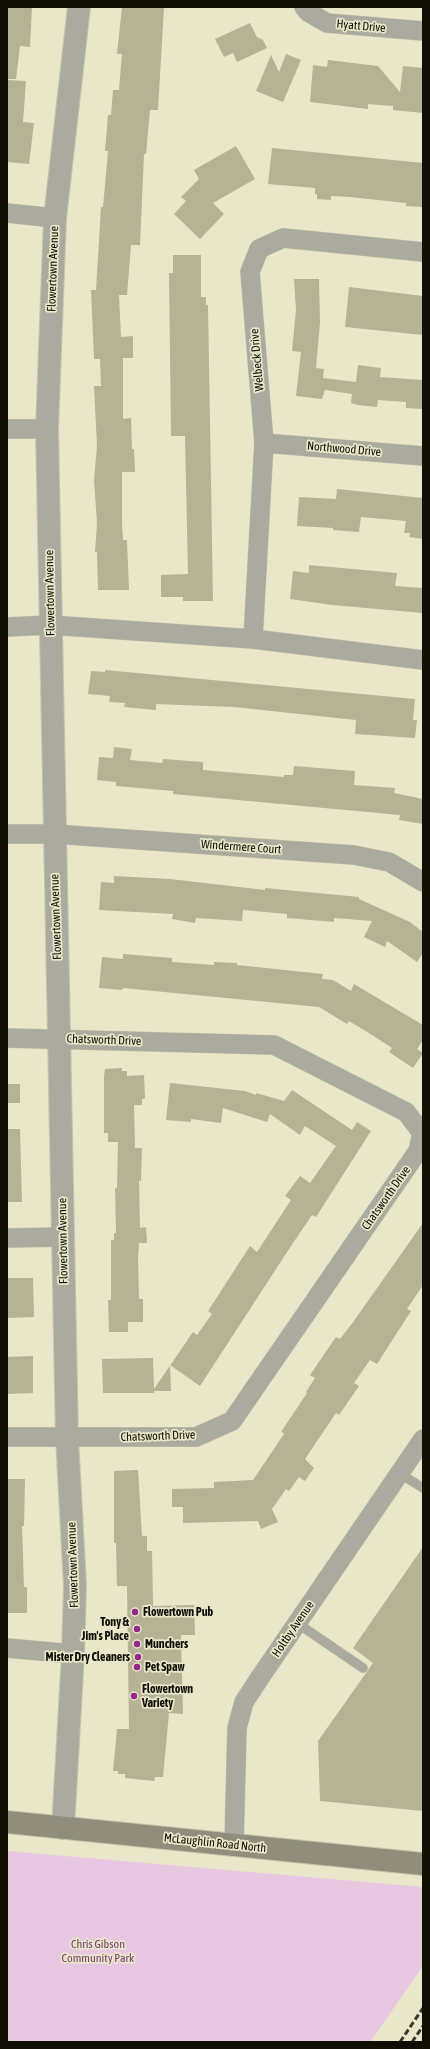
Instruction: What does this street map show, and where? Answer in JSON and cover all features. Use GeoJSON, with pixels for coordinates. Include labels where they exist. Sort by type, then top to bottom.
{"type":"FeatureCollection","features":[{"type":"Feature","properties":{"kind":"main road","name":"McLaughlin Road North"},"geometry":{"type":"LineString","coordinates":[[7,1822],[423,1864]]}},
{"type":"Feature","properties":{"kind":"street","name":"Flowertown Avenue"},"geometry":{"type":"LineString","coordinates":[[62,1828],[73,1654],[75,1586],[67,1438],[47,429],[55,218],[79,7]]}},
{"type":"Feature","properties":{"kind":"street","name":"Hyatt Drive"},"geometry":{"type":"LineString","coordinates":[[304,7],[308,12],[327,22],[423,31]]}},
{"type":"Feature","properties":{"kind":"street"},"geometry":{"type":"LineString","coordinates":[[7,213],[55,218]]}},
{"type":"Feature","properties":{"kind":"street","name":"Welbeck Drive"},"geometry":{"type":"LineString","coordinates":[[253,639],[264,443],[250,272],[259,249],[283,238],[423,252]]}},
{"type":"Feature","properties":{"kind":"street"},"geometry":{"type":"LineString","coordinates":[[7,430],[47,429]]}},
{"type":"Feature","properties":{"kind":"street","name":"Northwood Drive"},"geometry":{"type":"LineString","coordinates":[[264,443],[423,456]]}},
{"type":"Feature","properties":{"kind":"street"},"geometry":{"type":"LineString","coordinates":[[7,627],[50,625],[253,639],[423,660]]}},
{"type":"Feature","properties":{"kind":"street","name":"Windermere Court"},"geometry":{"type":"LineString","coordinates":[[7,834],[54,834],[354,855],[389,862],[423,882]]}},
{"type":"Feature","properties":{"kind":"street","name":"Chatsworth Drive"},"geometry":{"type":"LineString","coordinates":[[7,1038],[60,1038],[274,1045],[406,1112],[422,1133],[418,1151],[232,1421],[196,1437],[7,1437]]}},
{"type":"Feature","properties":{"kind":"street"},"geometry":{"type":"LineString","coordinates":[[7,1238],[63,1237]]}},
{"type":"Feature","properties":{"kind":"street","name":"Holtby Avenue"},"geometry":{"type":"LineString","coordinates":[[234,1844],[237,1728],[244,1702],[423,1439]]}},
{"type":"Feature","properties":{"kind":"street"},"geometry":{"type":"LineString","coordinates":[[7,1648],[73,1654]]}},
{"type":"Feature","properties":{"kind":"lane"},"geometry":{"type":"LineString","coordinates":[[399,1473],[423,1488]]}},
{"type":"Feature","properties":{"kind":"lane"},"geometry":{"type":"LineString","coordinates":[[297,1623],[362,1668]]}},
{"type":"Feature","properties":{"kind":"green space","name":"Chris Gibson Community Park"},"geometry":{"type":"Polygon","coordinates":[[[7,1851],[423,1887],[423,1966],[370,2042],[7,2042],[7,1851]]]}},
{"type":"Feature","properties":{"kind":"building"},"geometry":{"type":"Polygon","coordinates":[[[7,7],[32,7],[30,47],[20,46],[16,79],[7,79],[7,7]]]}},
{"type":"Feature","properties":{"kind":"building"},"geometry":{"type":"Polygon","coordinates":[[[122,7],[164,7],[158,110],[150,110],[146,154],[144,154],[140,245],[131,245],[127,295],[119,295],[121,337],[133,336],[133,358],[123,358],[123,419],[131,418],[132,449],[134,449],[135,472],[122,472],[123,540],[127,540],[129,590],[98,590],[97,552],[95,552],[97,523],[94,480],[97,446],[94,386],[101,386],[100,359],[94,359],[91,290],[96,290],[101,207],[103,207],[108,151],[105,151],[108,115],[111,115],[113,90],[119,90],[122,54],[117,54],[122,7]]]}},
{"type":"Feature","properties":{"kind":"building"},"geometry":{"type":"Polygon","coordinates":[[[250,23],[257,37],[263,40],[267,48],[237,62],[233,53],[224,57],[215,39],[250,23]]]}},
{"type":"Feature","properties":{"kind":"building"},"geometry":{"type":"Polygon","coordinates":[[[286,54],[301,60],[283,102],[256,91],[271,55],[279,72],[286,54]]]}},
{"type":"Feature","properties":{"kind":"building"},"geometry":{"type":"Polygon","coordinates":[[[328,60],[378,66],[400,92],[403,66],[423,68],[423,113],[393,110],[393,106],[368,104],[368,109],[310,102],[313,65],[327,67],[328,60]]]}},
{"type":"Feature","properties":{"kind":"building"},"geometry":{"type":"Polygon","coordinates":[[[7,80],[26,81],[23,122],[34,123],[29,164],[7,162],[7,80]]]}},
{"type":"Feature","properties":{"kind":"building"},"geometry":{"type":"Polygon","coordinates":[[[236,146],[255,179],[213,203],[224,214],[200,239],[174,214],[186,201],[181,197],[199,179],[194,170],[236,146]]]}},
{"type":"Feature","properties":{"kind":"building"},"geometry":{"type":"Polygon","coordinates":[[[272,148],[423,163],[423,207],[406,206],[406,203],[350,197],[331,196],[331,200],[317,199],[315,188],[268,184],[272,148]]]}},
{"type":"Feature","properties":{"kind":"building"},"geometry":{"type":"Polygon","coordinates":[[[173,255],[201,255],[201,297],[206,297],[206,305],[208,305],[213,601],[183,601],[183,597],[161,597],[161,575],[188,574],[185,436],[171,436],[169,273],[173,273],[173,255]]]}},
{"type":"Feature","properties":{"kind":"building"},"geometry":{"type":"Polygon","coordinates":[[[294,279],[319,279],[320,322],[316,368],[324,369],[323,378],[356,382],[358,365],[381,368],[380,377],[423,380],[423,409],[406,408],[406,402],[378,400],[377,407],[358,405],[351,403],[352,394],[325,390],[322,399],[296,396],[301,352],[292,351],[296,310],[294,279]]]}},
{"type":"Feature","properties":{"kind":"building"},"geometry":{"type":"Polygon","coordinates":[[[349,287],[423,296],[423,335],[345,327],[349,287]]]}},
{"type":"Feature","properties":{"kind":"building"},"geometry":{"type":"Polygon","coordinates":[[[337,489],[423,498],[423,539],[409,537],[410,533],[404,533],[406,521],[361,517],[359,532],[333,530],[333,528],[297,526],[299,497],[336,499],[337,489]]]}},
{"type":"Feature","properties":{"kind":"building"},"geometry":{"type":"Polygon","coordinates":[[[309,565],[397,573],[395,586],[423,588],[423,613],[332,605],[290,599],[293,571],[309,573],[309,565]]]}},
{"type":"Feature","properties":{"kind":"building"},"geometry":{"type":"Polygon","coordinates":[[[105,670],[415,699],[413,720],[417,720],[415,738],[355,734],[356,720],[234,707],[156,704],[156,710],[124,707],[125,703],[109,702],[110,696],[88,694],[91,671],[105,672],[105,670]]]}},
{"type":"Feature","properties":{"kind":"building"},"geometry":{"type":"Polygon","coordinates":[[[114,747],[132,749],[130,760],[162,763],[163,759],[203,762],[203,770],[284,777],[284,775],[293,775],[294,766],[355,771],[354,785],[395,788],[394,793],[423,799],[423,824],[399,820],[400,815],[173,794],[173,791],[116,786],[116,782],[97,780],[99,757],[113,758],[114,747]]]}},
{"type":"Feature","properties":{"kind":"building"},"geometry":{"type":"Polygon","coordinates":[[[114,876],[170,879],[265,890],[265,888],[359,897],[359,899],[410,922],[423,932],[423,953],[417,962],[387,941],[385,947],[364,937],[372,921],[334,918],[334,922],[287,918],[287,914],[243,910],[242,921],[196,918],[195,923],[172,919],[173,914],[99,910],[101,882],[114,883],[114,876]]]}},
{"type":"Feature","properties":{"kind":"building"},"geometry":{"type":"Polygon","coordinates":[[[123,954],[172,958],[172,962],[214,965],[214,962],[237,963],[237,965],[323,974],[322,979],[333,980],[351,991],[354,984],[423,1025],[423,1040],[417,1049],[423,1053],[413,1068],[389,1052],[392,1048],[372,1035],[349,1021],[347,1024],[319,1007],[123,988],[122,990],[99,988],[102,957],[123,959],[123,954]]]}},
{"type":"Feature","properties":{"kind":"building"},"geometry":{"type":"Polygon","coordinates":[[[122,1068],[122,1071],[127,1071],[127,1076],[144,1075],[145,1098],[142,1099],[142,1105],[134,1105],[135,1148],[142,1148],[141,1181],[139,1181],[140,1228],[146,1227],[147,1243],[139,1243],[138,1257],[139,1299],[143,1299],[143,1322],[128,1322],[128,1332],[109,1332],[108,1300],[111,1300],[111,1240],[114,1240],[114,1233],[116,1233],[115,1188],[117,1188],[118,1142],[108,1142],[108,1133],[104,1133],[104,1076],[105,1069],[122,1068]]]}},
{"type":"Feature","properties":{"kind":"building"},"geometry":{"type":"Polygon","coordinates":[[[170,1083],[245,1091],[284,1101],[292,1090],[352,1130],[357,1122],[371,1131],[316,1217],[312,1215],[289,1249],[200,1386],[170,1365],[193,1332],[197,1335],[212,1314],[208,1311],[250,1246],[257,1252],[291,1200],[285,1196],[300,1176],[310,1183],[336,1146],[305,1126],[300,1135],[270,1114],[267,1122],[223,1108],[221,1123],[191,1119],[191,1122],[166,1120],[170,1083]]]}},
{"type":"Feature","properties":{"kind":"building"},"geometry":{"type":"Polygon","coordinates":[[[7,1084],[20,1084],[20,1103],[7,1103],[7,1084]]]}},
{"type":"Feature","properties":{"kind":"building"},"geometry":{"type":"Polygon","coordinates":[[[7,1129],[20,1129],[22,1202],[7,1202],[7,1129]]]}},
{"type":"Feature","properties":{"kind":"building"},"geometry":{"type":"Polygon","coordinates":[[[423,1223],[423,1285],[407,1309],[411,1311],[377,1364],[370,1360],[354,1383],[359,1386],[339,1415],[336,1413],[305,1459],[314,1468],[305,1481],[299,1477],[289,1491],[286,1489],[272,1509],[278,1522],[261,1529],[258,1521],[183,1523],[183,1507],[172,1507],[172,1489],[214,1488],[214,1482],[253,1480],[284,1434],[281,1431],[307,1393],[306,1392],[315,1378],[310,1375],[336,1337],[340,1339],[351,1325],[423,1223]]]}},
{"type":"Feature","properties":{"kind":"building"},"geometry":{"type":"Polygon","coordinates":[[[7,1278],[33,1278],[34,1317],[7,1318],[7,1278]]]}},
{"type":"Feature","properties":{"kind":"building"},"geometry":{"type":"Polygon","coordinates":[[[33,1356],[33,1393],[7,1394],[7,1357],[33,1356]]]}},
{"type":"Feature","properties":{"kind":"building"},"geometry":{"type":"Polygon","coordinates":[[[153,1358],[154,1389],[170,1366],[171,1391],[154,1391],[154,1393],[103,1393],[102,1359],[153,1358]]]}},
{"type":"Feature","properties":{"kind":"building"},"geometry":{"type":"Polygon","coordinates":[[[138,1470],[142,1536],[147,1536],[147,1551],[152,1551],[153,1606],[194,1605],[195,1635],[181,1635],[183,1714],[169,1713],[163,1777],[155,1777],[154,1781],[125,1778],[125,1774],[118,1774],[118,1771],[113,1771],[117,1729],[129,1729],[127,1586],[117,1586],[116,1543],[114,1543],[114,1471],[138,1470]]]}},
{"type":"Feature","properties":{"kind":"building"},"geometry":{"type":"Polygon","coordinates":[[[7,1479],[25,1479],[24,1526],[22,1526],[24,1587],[27,1587],[27,1613],[7,1613],[7,1479]]]}},
{"type":"Feature","properties":{"kind":"building"},"geometry":{"type":"Polygon","coordinates":[[[423,1547],[423,1811],[320,1801],[318,1741],[373,1663],[353,1648],[423,1547]]]}},
{"type":"Feature","properties":{"kind":"railway"},"geometry":{"type":"LineString","coordinates":[[400,2042],[423,2008]]}},
{"type":"Feature","properties":{"kind":"railway"},"geometry":{"type":"LineString","coordinates":[[412,2042],[423,2026]]}},
{"type":"Feature","properties":{"kind":"place","name":"Flowertown Pub"},"geometry":{"type":"Point","coordinates":[135,1612]}},
{"type":"Feature","properties":{"kind":"place","name":"Tony & Jim's Place"},"geometry":{"type":"Point","coordinates":[137,1629]}},
{"type":"Feature","properties":{"kind":"place","name":"Munchers"},"geometry":{"type":"Point","coordinates":[137,1644]}},
{"type":"Feature","properties":{"kind":"place","name":"Mister Dry Cleaners"},"geometry":{"type":"Point","coordinates":[138,1657]}},
{"type":"Feature","properties":{"kind":"place","name":"Pet Spaw"},"geometry":{"type":"Point","coordinates":[137,1667]}},
{"type":"Feature","properties":{"kind":"place","name":"Flowertown Variety"},"geometry":{"type":"Point","coordinates":[134,1696]}}]}
